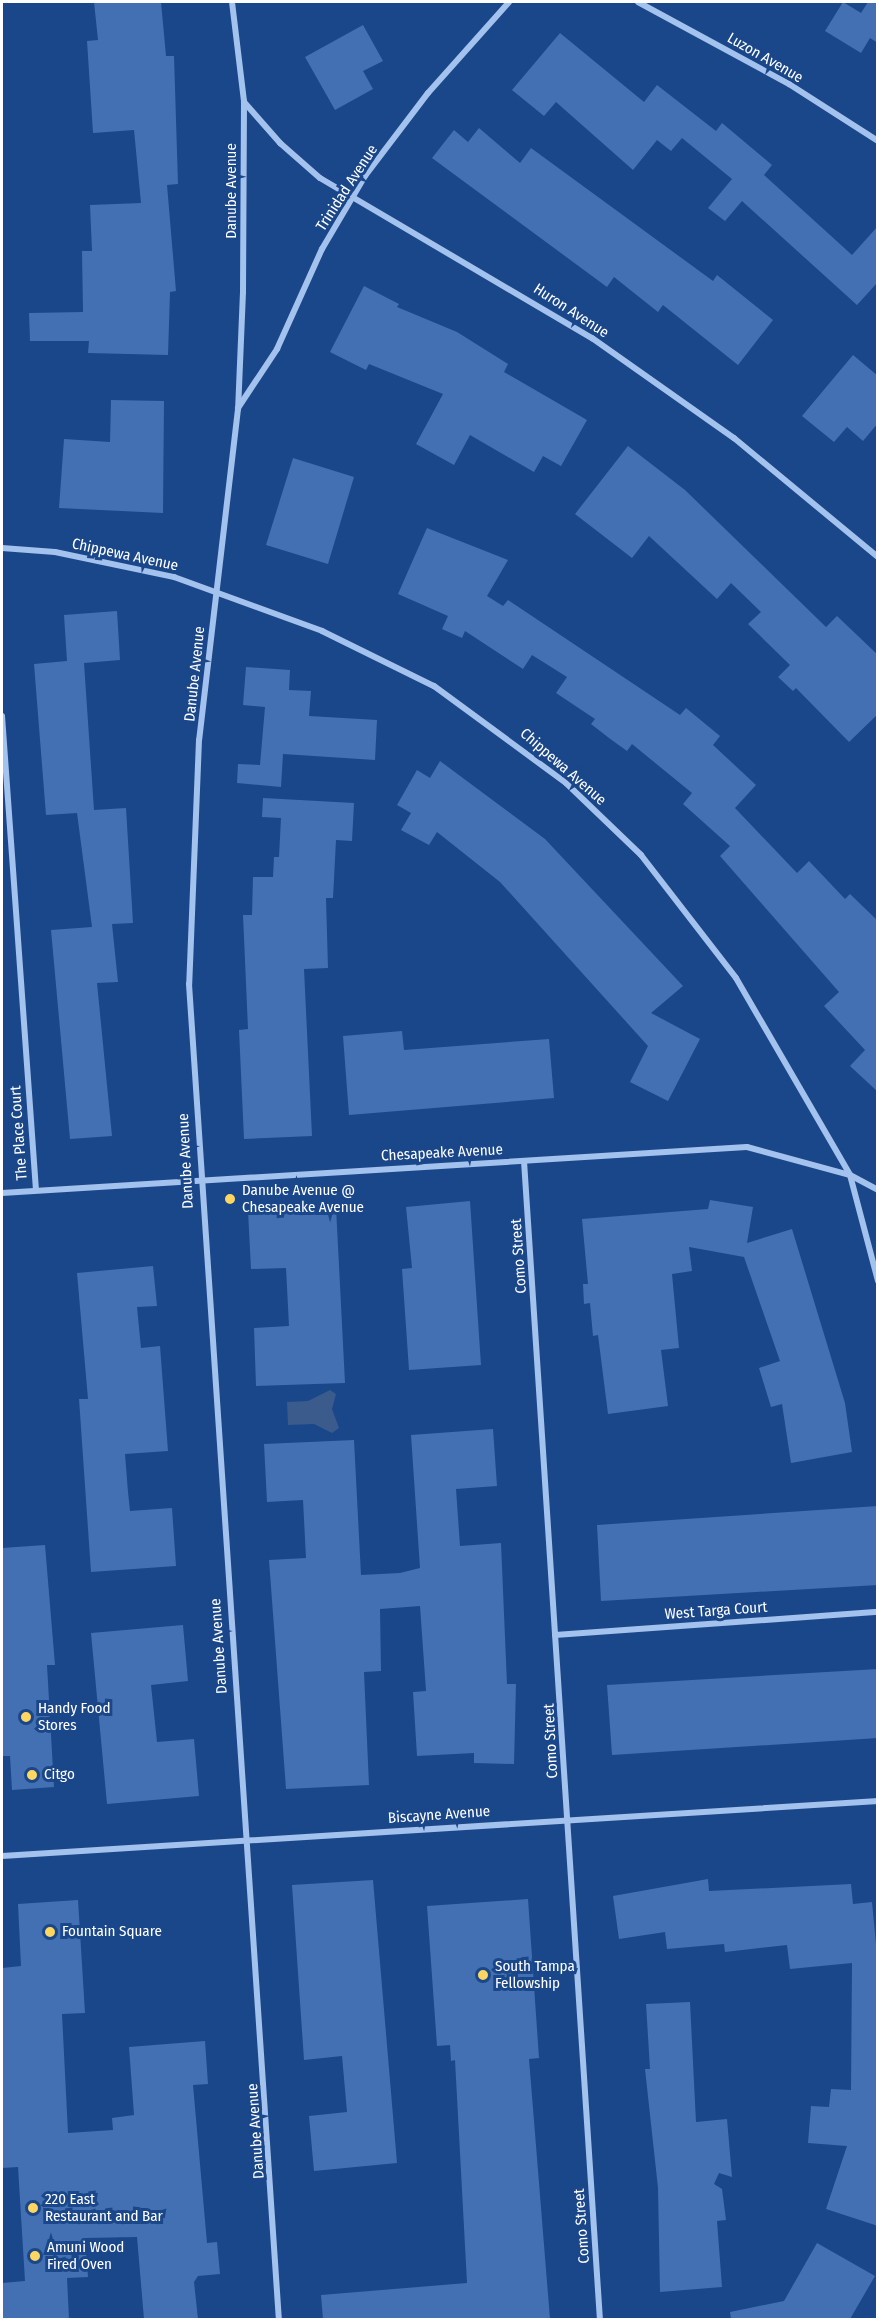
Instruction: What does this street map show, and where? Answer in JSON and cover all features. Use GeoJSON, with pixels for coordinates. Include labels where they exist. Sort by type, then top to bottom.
{"type":"FeatureCollection","features":[{"type":"Feature","properties":{"kind":"street","name":"Danube Avenue"},"geometry":{"type":"LineString","coordinates":[[232,2],[244,101],[238,409],[199,740],[189,984],[199,1177],[279,2319]]}},
{"type":"Feature","properties":{"kind":"street","name":"Trinidad Avenue"},"geometry":{"type":"LineString","coordinates":[[238,409],[277,349],[322,249],[353,198],[428,93],[509,2]]}},
{"type":"Feature","properties":{"kind":"street","name":"Luzon Avenue"},"geometry":{"type":"LineString","coordinates":[[638,2],[789,84],[878,141]]}},
{"type":"Feature","properties":{"kind":"street","name":"Huron Avenue"},"geometry":{"type":"LineString","coordinates":[[244,101],[303,165],[353,198],[592,338],[734,438],[878,557]]}},
{"type":"Feature","properties":{"kind":"street","name":"Chippewa Avenue"},"geometry":{"type":"LineString","coordinates":[[2,548],[119,564],[217,589],[322,631],[434,686],[566,783],[641,855],[736,978],[850,1175],[878,1281]]}},
{"type":"Feature","properties":{"kind":"street","name":"The Place Court"},"geometry":{"type":"LineString","coordinates":[[2,716],[36,1190]]}},
{"type":"Feature","properties":{"kind":"street","name":"Chesapeake Avenue"},"geometry":{"type":"LineString","coordinates":[[2,1193],[199,1177],[747,1148],[850,1175],[878,1190]]}},
{"type":"Feature","properties":{"kind":"street","name":"Como Street"},"geometry":{"type":"LineString","coordinates":[[524,1161],[600,2319]]}},
{"type":"Feature","properties":{"kind":"street","name":"West Targa Court"},"geometry":{"type":"LineString","coordinates":[[555,1635],[878,1612]]}},
{"type":"Feature","properties":{"kind":"street","name":"Biscayne Avenue"},"geometry":{"type":"LineString","coordinates":[[2,1856],[878,1801]]}},
{"type":"Feature","properties":{"kind":"water"},"geometry":{"type":"Polygon","coordinates":[[[330,1390],[336,1394],[332,1409],[339,1428],[332,1433],[314,1424],[288,1425],[287,1402],[308,1401],[330,1390]]]}},
{"type":"Feature","properties":{"kind":"building"},"geometry":{"type":"Polygon","coordinates":[[[94,2],[161,2],[166,56],[174,56],[178,184],[167,185],[176,291],[170,292],[168,355],[88,353],[89,341],[30,341],[29,313],[83,312],[82,251],[92,251],[90,205],[141,203],[134,130],[93,133],[87,41],[98,40],[94,2]]]}},
{"type":"Feature","properties":{"kind":"building"},"geometry":{"type":"Polygon","coordinates":[[[843,2],[861,13],[868,2],[878,2],[878,43],[870,38],[861,53],[825,31],[843,2]]]}},
{"type":"Feature","properties":{"kind":"building"},"geometry":{"type":"Polygon","coordinates":[[[363,25],[383,61],[363,71],[373,89],[335,110],[305,57],[363,25]]]}},
{"type":"Feature","properties":{"kind":"building"},"geometry":{"type":"Polygon","coordinates":[[[560,33],[644,102],[657,85],[716,131],[722,123],[772,165],[764,175],[852,255],[878,226],[878,282],[857,305],[742,201],[725,221],[708,208],[732,179],[682,138],[671,151],[657,140],[633,170],[556,102],[544,116],[512,90],[560,33]]]}},
{"type":"Feature","properties":{"kind":"building"},"geometry":{"type":"Polygon","coordinates":[[[479,128],[520,163],[531,148],[713,281],[717,275],[773,320],[738,365],[663,305],[658,312],[614,277],[607,287],[432,158],[454,130],[468,142],[479,128]]]}},
{"type":"Feature","properties":{"kind":"building"},"geometry":{"type":"Polygon","coordinates":[[[364,286],[399,304],[397,307],[457,332],[508,364],[504,372],[587,420],[561,466],[543,456],[534,472],[470,435],[454,465],[416,444],[443,394],[369,364],[366,370],[330,352],[364,286]]]}},
{"type":"Feature","properties":{"kind":"building"},"geometry":{"type":"Polygon","coordinates":[[[853,355],[878,376],[878,423],[863,441],[847,427],[834,442],[802,416],[853,355]]]}},
{"type":"Feature","properties":{"kind":"building"},"geometry":{"type":"Polygon","coordinates":[[[111,400],[164,401],[163,513],[59,508],[64,439],[110,442],[111,400]]]}},
{"type":"Feature","properties":{"kind":"building"},"geometry":{"type":"Polygon","coordinates":[[[628,446],[685,490],[826,627],[837,616],[878,655],[878,714],[849,742],[796,688],[793,691],[778,677],[790,665],[748,624],[761,612],[731,583],[717,599],[649,536],[632,558],[575,514],[628,446]]]}},
{"type":"Feature","properties":{"kind":"building"},"geometry":{"type":"Polygon","coordinates":[[[293,458],[354,477],[328,564],[266,545],[293,458]]]}},
{"type":"Feature","properties":{"kind":"building"},"geometry":{"type":"Polygon","coordinates":[[[427,528],[508,560],[487,596],[503,606],[508,600],[680,715],[686,708],[720,736],[713,745],[756,785],[735,808],[797,873],[809,861],[845,899],[850,894],[878,921],[878,1092],[850,1066],[865,1050],[824,1006],[839,992],[720,856],[730,846],[683,804],[692,793],[632,744],[627,751],[609,738],[591,724],[595,719],[556,693],[567,677],[532,655],[523,669],[465,631],[462,638],[442,629],[448,616],[398,594],[427,528]]]}},
{"type":"Feature","properties":{"kind":"building"},"geometry":{"type":"Polygon","coordinates":[[[117,611],[120,660],[84,663],[94,810],[126,808],[133,923],[112,924],[118,982],[97,983],[112,1136],[70,1139],[51,930],[92,927],[77,813],[46,815],[34,664],[67,661],[64,615],[117,611]]]}},
{"type":"Feature","properties":{"kind":"building"},"geometry":{"type":"Polygon","coordinates":[[[246,667],[290,670],[289,690],[311,691],[309,716],[377,720],[375,760],[283,754],[281,787],[237,783],[238,764],[260,765],[265,707],[243,705],[246,667]]]}},
{"type":"Feature","properties":{"kind":"building"},"geometry":{"type":"Polygon","coordinates":[[[440,761],[545,839],[683,986],[651,1013],[700,1039],[668,1101],[630,1082],[648,1046],[500,882],[437,832],[429,845],[401,830],[411,813],[397,805],[417,770],[430,778],[440,761]]]}},
{"type":"Feature","properties":{"kind":"building"},"geometry":{"type":"Polygon","coordinates":[[[263,798],[354,803],[352,841],[336,840],[333,898],[326,898],[328,968],[304,969],[312,1136],[244,1139],[239,1030],[248,1029],[243,915],[252,915],[253,877],[273,877],[274,857],[279,857],[281,818],[262,817],[263,798]]]}},
{"type":"Feature","properties":{"kind":"building"},"geometry":{"type":"Polygon","coordinates":[[[402,1031],[404,1050],[549,1039],[554,1098],[349,1115],[343,1036],[402,1031]]]}},
{"type":"Feature","properties":{"kind":"building"},"geometry":{"type":"Polygon","coordinates":[[[710,1200],[753,1207],[747,1243],[792,1229],[845,1403],[852,1452],[791,1463],[782,1404],[771,1407],[759,1368],[780,1361],[744,1257],[689,1247],[692,1271],[672,1274],[679,1348],[661,1350],[668,1406],[608,1414],[598,1335],[593,1336],[590,1303],[584,1304],[583,1284],[588,1284],[582,1219],[708,1209],[710,1200]]]}},
{"type":"Feature","properties":{"kind":"building"},"geometry":{"type":"Polygon","coordinates":[[[470,1201],[481,1365],[409,1370],[402,1269],[412,1268],[406,1207],[470,1201]]]}},
{"type":"Feature","properties":{"kind":"building"},"geometry":{"type":"Polygon","coordinates":[[[336,1207],[345,1383],[256,1386],[254,1328],[289,1326],[286,1268],[251,1269],[248,1211],[336,1207]]]}},
{"type":"Feature","properties":{"kind":"building"},"geometry":{"type":"Polygon","coordinates":[[[153,1266],[157,1306],[137,1307],[141,1348],[160,1346],[168,1451],[125,1454],[130,1511],[172,1508],[176,1566],[91,1572],[79,1399],[88,1399],[77,1273],[153,1266]]]}},
{"type":"Feature","properties":{"kind":"building"},"geometry":{"type":"Polygon","coordinates":[[[493,1429],[497,1486],[456,1489],[460,1546],[501,1543],[507,1684],[516,1684],[514,1764],[474,1763],[474,1753],[417,1756],[413,1692],[426,1691],[420,1606],[380,1609],[381,1671],[364,1672],[369,1785],[286,1789],[269,1560],[306,1558],[303,1500],[267,1502],[264,1444],[354,1440],[361,1575],[400,1573],[420,1568],[411,1435],[493,1429]]]}},
{"type":"Feature","properties":{"kind":"building"},"geometry":{"type":"Polygon","coordinates":[[[878,1506],[878,1585],[601,1601],[597,1525],[878,1506]]]}},
{"type":"Feature","properties":{"kind":"building"},"geometry":{"type":"Polygon","coordinates":[[[45,1545],[55,1665],[47,1665],[54,1787],[12,1790],[10,1756],[2,1756],[2,1548],[45,1545]]]}},
{"type":"Feature","properties":{"kind":"building"},"geometry":{"type":"Polygon","coordinates":[[[183,1625],[188,1681],[151,1685],[157,1742],[194,1739],[199,1796],[107,1804],[91,1633],[183,1625]]]}},
{"type":"Feature","properties":{"kind":"building"},"geometry":{"type":"Polygon","coordinates":[[[878,1669],[878,1738],[612,1755],[607,1685],[878,1669]]]}},
{"type":"Feature","properties":{"kind":"building"},"geometry":{"type":"Polygon","coordinates":[[[708,1879],[709,1891],[851,1884],[853,1904],[872,1902],[878,1965],[878,2226],[826,2209],[847,2146],[808,2143],[811,2106],[829,2107],[831,2089],[851,2090],[852,1963],[790,1969],[787,1945],[725,1952],[724,1944],[667,1949],[665,1932],[619,1939],[613,1896],[708,1879]]]}},
{"type":"Feature","properties":{"kind":"building"},"geometry":{"type":"Polygon","coordinates":[[[373,1880],[397,2163],[314,2171],[309,2116],[347,2112],[342,2056],[304,2060],[292,1885],[373,1880]]]}},
{"type":"Feature","properties":{"kind":"building"},"geometry":{"type":"Polygon","coordinates":[[[528,1899],[539,2058],[529,2059],[550,2319],[323,2319],[321,2295],[467,2283],[455,2060],[451,2061],[450,2045],[437,2046],[427,1906],[528,1899]]]}},
{"type":"Feature","properties":{"kind":"building"},"geometry":{"type":"Polygon","coordinates":[[[78,1900],[85,2013],[62,2014],[68,2133],[113,2130],[112,2118],[134,2115],[129,2047],[205,2041],[208,2084],[193,2085],[207,2243],[217,2242],[220,2274],[198,2276],[194,2282],[198,2319],[144,2319],[137,2237],[85,2238],[88,2277],[67,2278],[69,2319],[2,2319],[2,2283],[25,2281],[18,2167],[2,2168],[2,1968],[21,1966],[18,1904],[78,1900]]]}},
{"type":"Feature","properties":{"kind":"building"},"geometry":{"type":"Polygon","coordinates":[[[690,2002],[696,2122],[727,2119],[732,2177],[719,2173],[714,2184],[722,2189],[726,2220],[717,2221],[722,2287],[660,2292],[658,2188],[645,2069],[650,2069],[646,2004],[690,2002]]]}},
{"type":"Feature","properties":{"kind":"building"},"geometry":{"type":"Polygon","coordinates":[[[817,2243],[875,2276],[850,2319],[731,2319],[730,2312],[784,2301],[817,2243]]]}},
{"type":"Feature","properties":{"kind":"place","name":"Danube Avenue @ Chesapeake Avenue"},"geometry":{"type":"Point","coordinates":[230,1199]}},
{"type":"Feature","properties":{"kind":"place","name":"Handy Food Stores"},"geometry":{"type":"Point","coordinates":[26,1717]}},
{"type":"Feature","properties":{"kind":"place","name":"Citgo"},"geometry":{"type":"Point","coordinates":[32,1775]}},
{"type":"Feature","properties":{"kind":"place","name":"Fountain Square"},"geometry":{"type":"Point","coordinates":[50,1932]}},
{"type":"Feature","properties":{"kind":"place","name":"South Tampa Fellowship"},"geometry":{"type":"Point","coordinates":[483,1975]}},
{"type":"Feature","properties":{"kind":"place","name":"220 East Restaurant and Bar"},"geometry":{"type":"Point","coordinates":[33,2208]}},
{"type":"Feature","properties":{"kind":"place","name":"Amuni Wood Fired Oven"},"geometry":{"type":"Point","coordinates":[35,2256]}}]}
